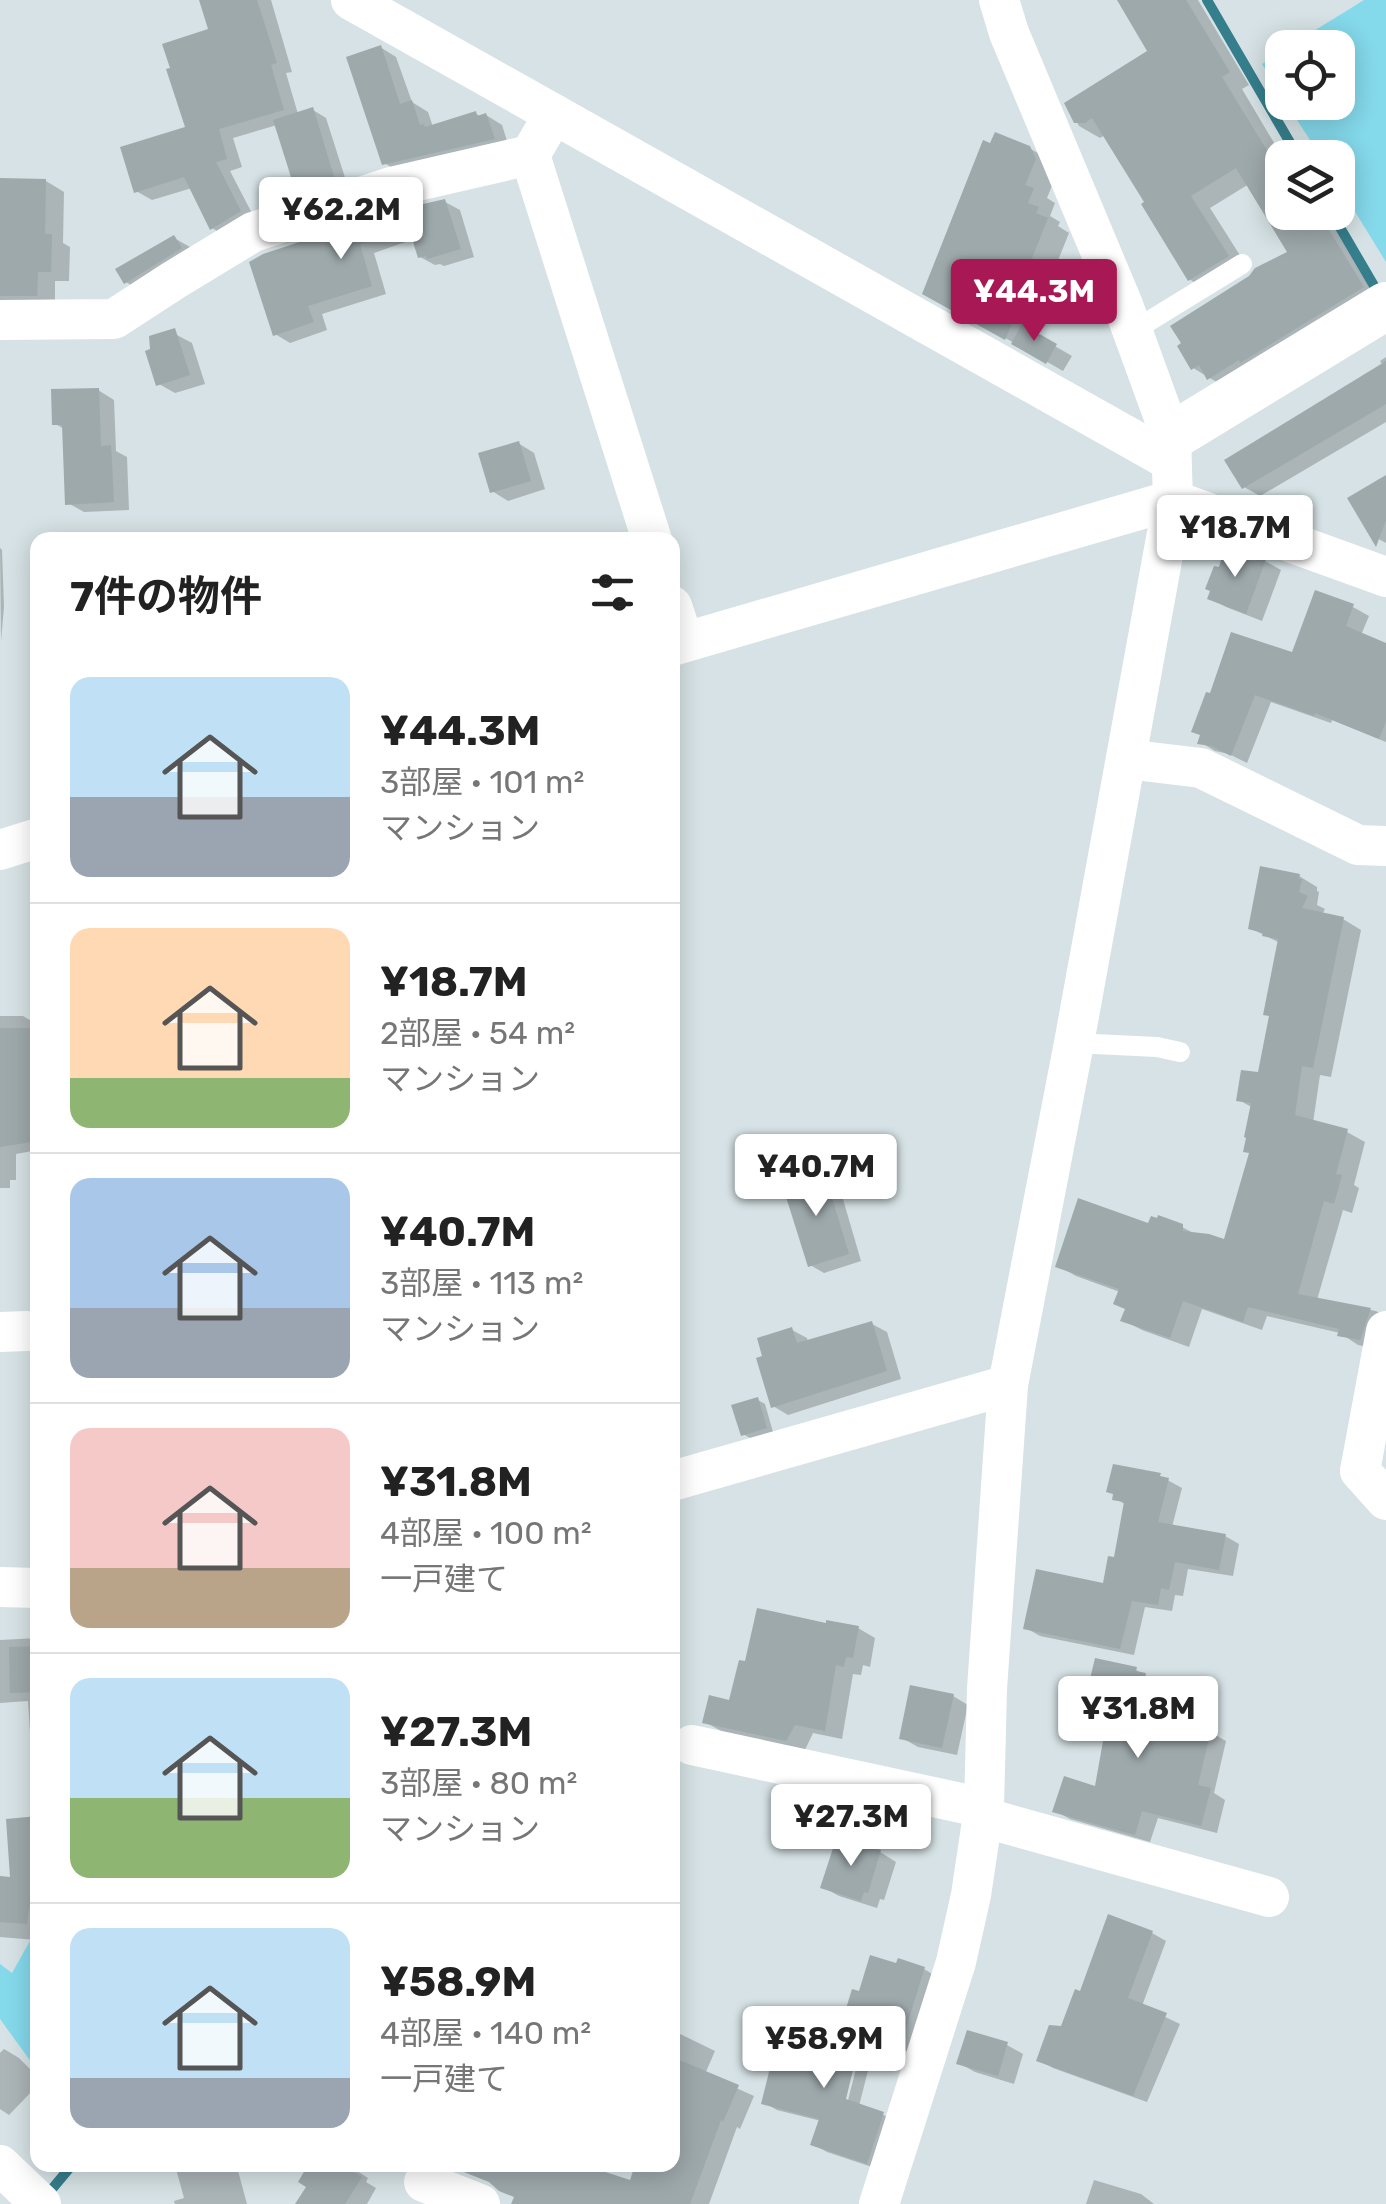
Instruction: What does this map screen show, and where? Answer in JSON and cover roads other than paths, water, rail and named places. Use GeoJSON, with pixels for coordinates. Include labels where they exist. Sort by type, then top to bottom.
{"type":"FeatureCollection","features":[{"type":"Feature","properties":{"kind":"street"},"geometry":{"type":"LineString","coordinates":[[352,0],[1172,466],[1386,577]]}},
{"type":"Feature","properties":{"kind":"street"},"geometry":{"type":"LineString","coordinates":[[879,2204],[956,1962],[971,1895],[983,1812],[987,1689],[1008,1385],[1126,759],[1172,466],[1133,330],[999,0]]}},
{"type":"Feature","properties":{"kind":"street"},"geometry":{"type":"LineString","coordinates":[[0,320],[114,319],[253,232],[391,188],[530,155],[554,114]]}},
{"type":"Feature","properties":{"kind":"street"},"geometry":{"type":"LineString","coordinates":[[530,155],[649,532]]}},
{"type":"Feature","properties":{"kind":"street"},"geometry":{"type":"LineString","coordinates":[[680,630],[1172,466],[1386,306]]}},
{"type":"Feature","properties":{"kind":"street"},"geometry":{"type":"LineString","coordinates":[[1126,759],[1201,768],[1358,845],[1386,846]]}},
{"type":"Feature","properties":{"kind":"street"},"geometry":{"type":"LineString","coordinates":[[0,850],[30,841]]}},
{"type":"Feature","properties":{"kind":"street"},"geometry":{"type":"LineString","coordinates":[[1386,1331],[1360,1472],[1386,1500]]}},
{"type":"Feature","properties":{"kind":"street"},"geometry":{"type":"LineString","coordinates":[[680,1479],[1008,1385]]}},
{"type":"Feature","properties":{"kind":"street"},"geometry":{"type":"LineString","coordinates":[[0,1587],[30,1588]]}},
{"type":"Feature","properties":{"kind":"street"},"geometry":{"type":"LineString","coordinates":[[692,1745],[983,1812],[1270,1897]]}},
{"type":"Feature","properties":{"kind":"street"},"geometry":{"type":"LineString","coordinates":[[0,2165],[41,2204]]}},
{"type":"Feature","properties":{"kind":"street"},"geometry":{"type":"LineString","coordinates":[[423,2184],[480,2204]]}},
{"type":"Feature","properties":{"kind":"lane"},"geometry":{"type":"LineString","coordinates":[[1133,330],[1242,264]]}},
{"type":"Feature","properties":{"kind":"lane"},"geometry":{"type":"LineString","coordinates":[[1074,1042],[1157,1046],[1180,1052]]}},
{"type":"Feature","properties":{"kind":"waterway"},"geometry":{"type":"LineString","coordinates":[[1207,0],[1289,140]]}},
{"type":"Feature","properties":{"kind":"waterway"},"geometry":{"type":"LineString","coordinates":[[1342,230],[1380,296]]}},
{"type":"Feature","properties":{"kind":"waterway"},"geometry":{"type":"LineString","coordinates":[[47,2195],[66,2172]]}}]}
